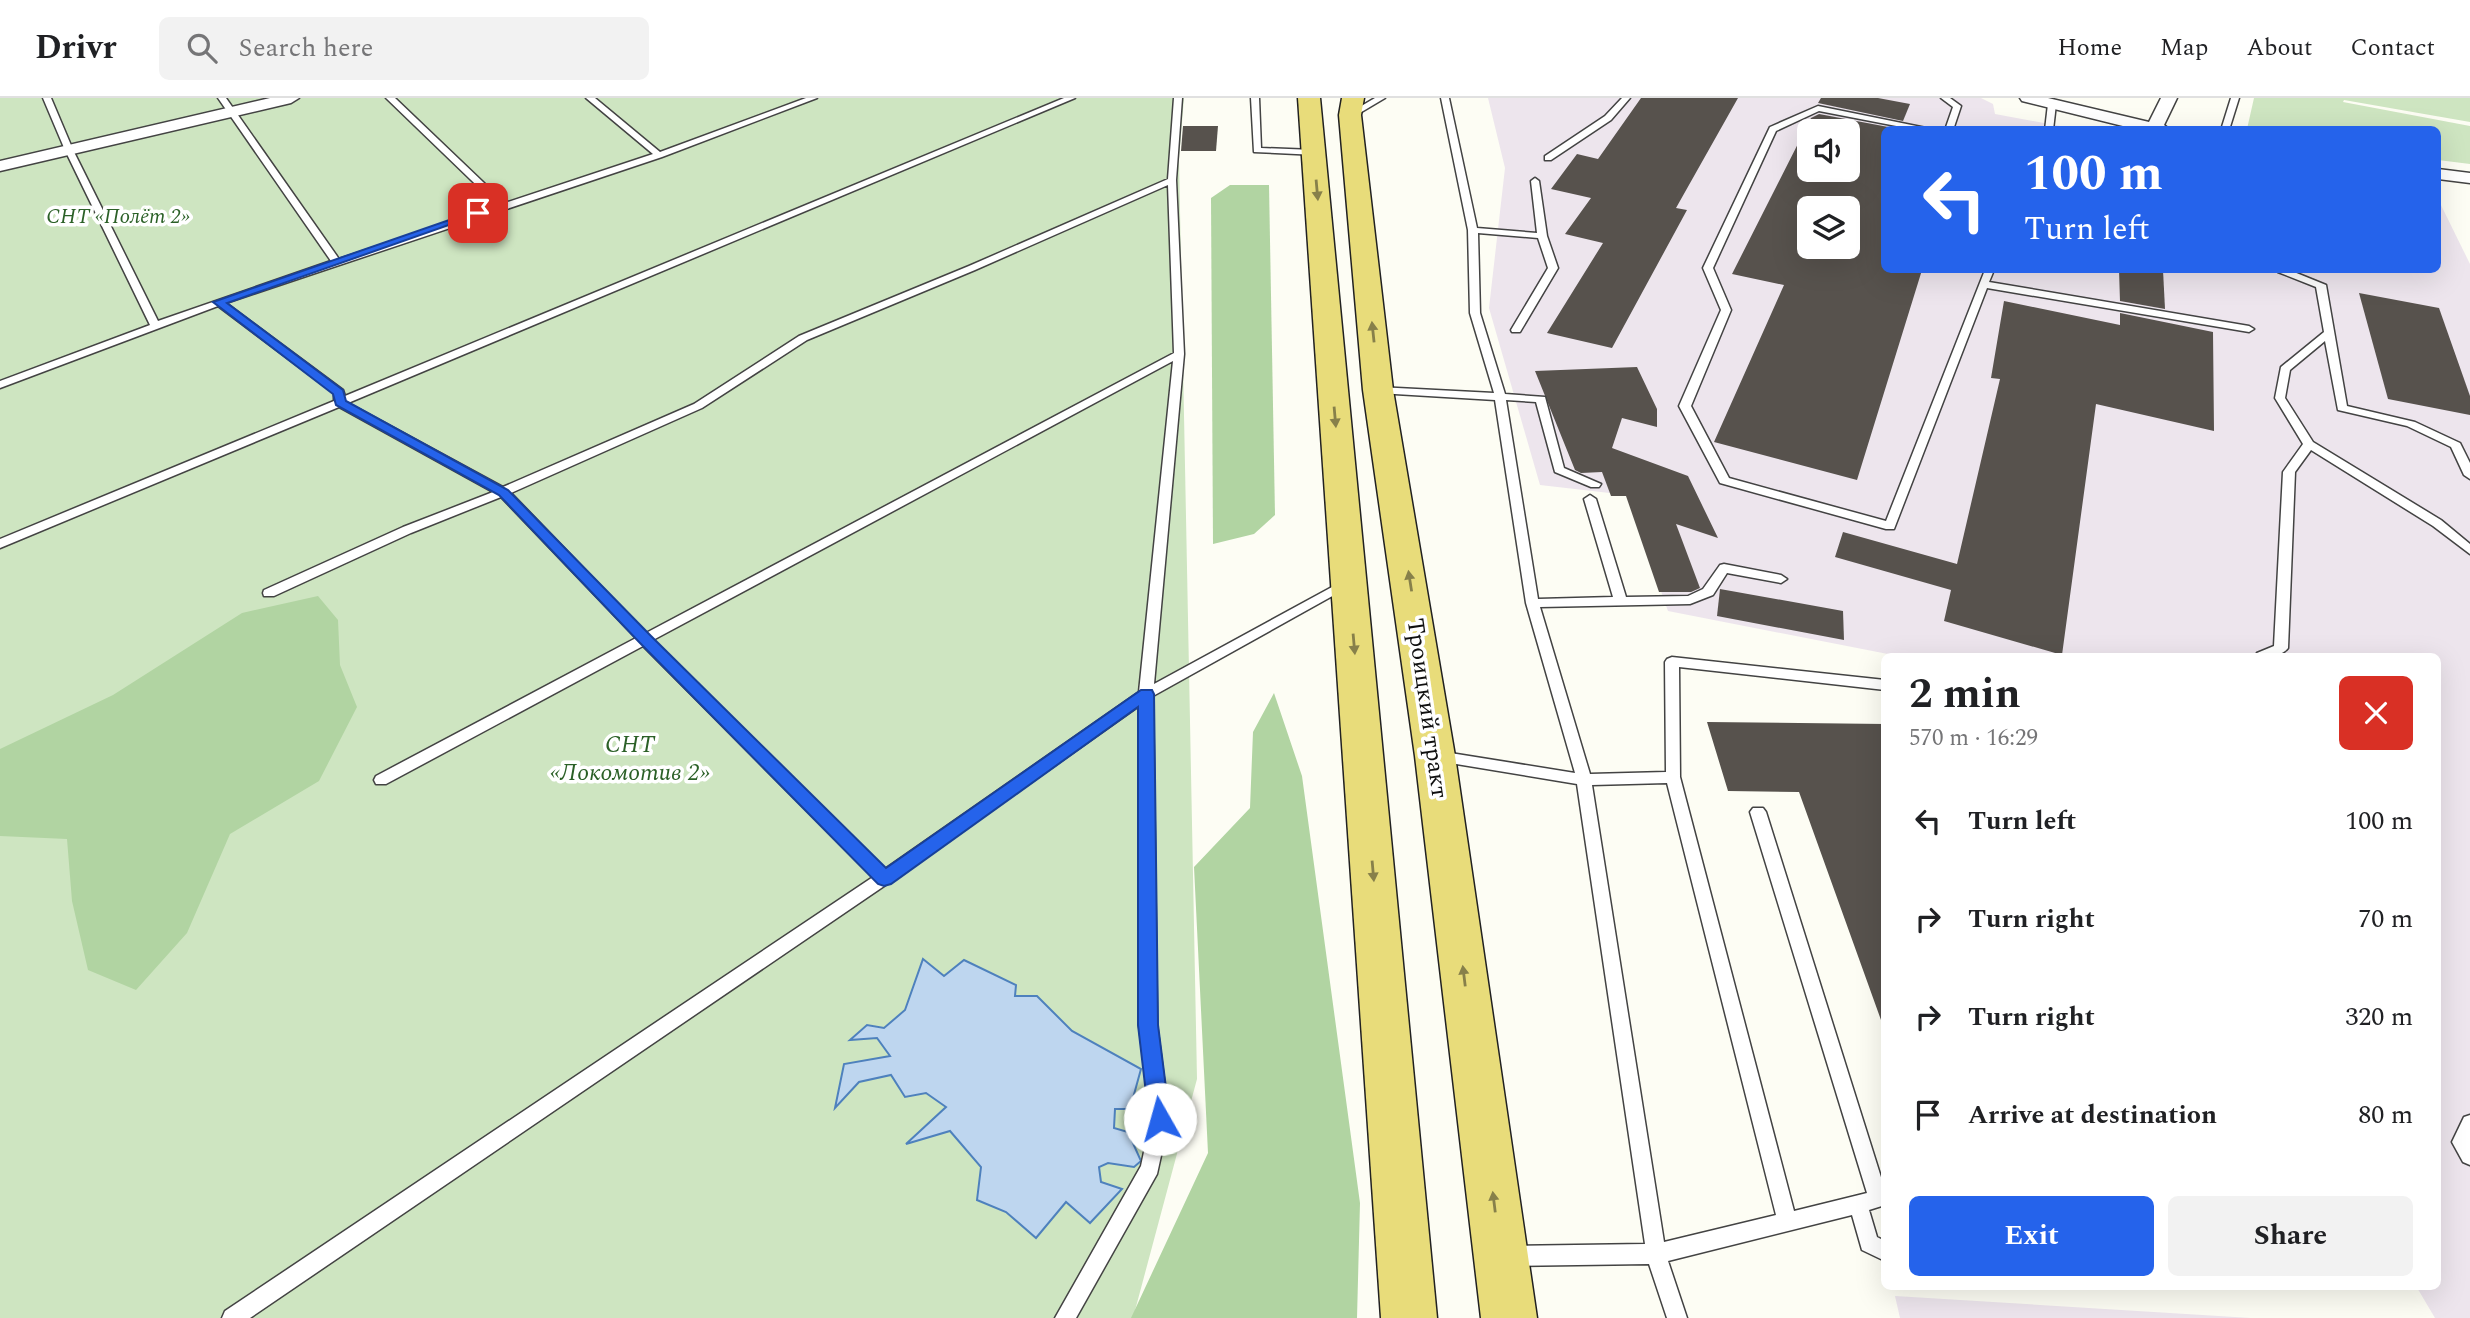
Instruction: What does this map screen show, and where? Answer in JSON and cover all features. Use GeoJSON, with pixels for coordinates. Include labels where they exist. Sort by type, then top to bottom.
{"type":"FeatureCollection","features":[{"type":"Feature","properties":{"kind":"main road"},"geometry":{"type":"LineString","coordinates":[[1309,98],[1409,1318]]}},
{"type":"Feature","properties":{"kind":"main road","name":"Троицкий тракт"},"geometry":{"type":"LineString","coordinates":[[1361,104],[1378,390],[1436,756],[1509,1318]]}},
{"type":"Feature","properties":{"kind":"street"},"geometry":{"type":"LineString","coordinates":[[0,166],[69,150],[227,105],[291,98]]}},
{"type":"Feature","properties":{"kind":"street"},"geometry":{"type":"LineString","coordinates":[[2028,98],[2145,126]]}},
{"type":"Feature","properties":{"kind":"street"},"geometry":{"type":"LineString","coordinates":[[2159,126],[2169,98]]}},
{"type":"Feature","properties":{"kind":"street"},"geometry":{"type":"LineString","coordinates":[[2441,174],[2470,178]]}},
{"type":"Feature","properties":{"kind":"lane"},"geometry":{"type":"LineString","coordinates":[[47,98],[69,150],[156,327]]}},
{"type":"Feature","properties":{"kind":"lane"},"geometry":{"type":"LineString","coordinates":[[390,98],[502,205]]}},
{"type":"Feature","properties":{"kind":"lane"},"geometry":{"type":"LineString","coordinates":[[590,98],[659,155]]}},
{"type":"Feature","properties":{"kind":"lane"},"geometry":{"type":"LineString","coordinates":[[0,385],[219,302],[502,205],[659,155],[783,104],[813,98]]}},
{"type":"Feature","properties":{"kind":"lane"},"geometry":{"type":"LineString","coordinates":[[0,544],[1071,98]]}},
{"type":"Feature","properties":{"kind":"lane"},"geometry":{"type":"LineString","coordinates":[[1065,1318],[1150,1168],[1160,1119],[1148,1025],[1146,694],[1179,354],[1172,180],[1178,98]]}},
{"type":"Feature","properties":{"kind":"lane"},"geometry":{"type":"LineString","coordinates":[[1255,98],[1256,150],[1314,153]]}},
{"type":"Feature","properties":{"kind":"lane"},"geometry":{"type":"LineString","coordinates":[[1445,98],[1473,230],[1475,313],[1500,394],[1532,603],[1584,780],[1656,1254],[1677,1318]]}},
{"type":"Feature","properties":{"kind":"lane"},"geometry":{"type":"LineString","coordinates":[[1548,158],[1608,118],[1626,98]]}},
{"type":"Feature","properties":{"kind":"lane"},"geometry":{"type":"LineString","coordinates":[[1945,98],[1957,106],[1950,126]]}},
{"type":"Feature","properties":{"kind":"lane"},"geometry":{"type":"LineString","coordinates":[[2226,126],[2235,98]]}},
{"type":"Feature","properties":{"kind":"lane"},"geometry":{"type":"LineString","coordinates":[[2049,126],[2052,104]]}},
{"type":"Feature","properties":{"kind":"lane"},"geometry":{"type":"LineString","coordinates":[[227,105],[336,261]]}},
{"type":"Feature","properties":{"kind":"lane"},"geometry":{"type":"LineString","coordinates":[[1911,126],[1818,108],[1773,129],[1708,268],[1726,310],[1685,407],[1724,480],[1890,526],[1988,273]]}},
{"type":"Feature","properties":{"kind":"lane"},"geometry":{"type":"LineString","coordinates":[[269,593],[407,530],[503,492],[698,406],[803,338],[972,268],[1172,180]]}},
{"type":"Feature","properties":{"kind":"lane"},"geometry":{"type":"LineString","coordinates":[[1516,330],[1553,268],[1542,236],[1535,181]]}},
{"type":"Feature","properties":{"kind":"lane"},"geometry":{"type":"LineString","coordinates":[[1473,230],[1542,236]]}},
{"type":"Feature","properties":{"kind":"lane"},"geometry":{"type":"LineString","coordinates":[[2289,273],[2320,285],[2342,408],[2411,425],[2456,445],[2470,475]]}},
{"type":"Feature","properties":{"kind":"lane"},"geometry":{"type":"LineString","coordinates":[[1983,284],[2249,329]]}},
{"type":"Feature","properties":{"kind":"lane"},"geometry":{"type":"LineString","coordinates":[[219,302],[339,392],[340,403]]}},
{"type":"Feature","properties":{"kind":"lane"},"geometry":{"type":"LineString","coordinates":[[2327,334],[2285,369],[2280,398],[2309,444],[2437,523],[2470,550]]}},
{"type":"Feature","properties":{"kind":"lane"},"geometry":{"type":"LineString","coordinates":[[381,780],[1179,354]]}},
{"type":"Feature","properties":{"kind":"lane"},"geometry":{"type":"LineString","coordinates":[[1378,390],[1500,394],[1541,399],[1559,470],[1595,484]]}},
{"type":"Feature","properties":{"kind":"lane"},"geometry":{"type":"LineString","coordinates":[[340,403],[503,492],[645,639],[884,878]]}},
{"type":"Feature","properties":{"kind":"lane"},"geometry":{"type":"LineString","coordinates":[[2269,653],[2281,648],[2290,472],[2309,444]]}},
{"type":"Feature","properties":{"kind":"lane"},"geometry":{"type":"LineString","coordinates":[[1590,499],[1621,601]]}},
{"type":"Feature","properties":{"kind":"lane"},"geometry":{"type":"LineString","coordinates":[[1532,603],[1690,600],[1708,592],[1724,568],[1781,579]]}},
{"type":"Feature","properties":{"kind":"lane"},"geometry":{"type":"LineString","coordinates":[[232,1318],[884,878],[1146,694],[1349,583]]}},
{"type":"Feature","properties":{"kind":"lane"},"geometry":{"type":"LineString","coordinates":[[1787,1221],[1673,777],[1672,662],[1881,685]]}},
{"type":"Feature","properties":{"kind":"lane"},"geometry":{"type":"LineString","coordinates":[[1436,756],[1584,780],[1673,777]]}},
{"type":"Feature","properties":{"kind":"lane"},"geometry":{"type":"LineString","coordinates":[[1501,1256],[1656,1254],[1878,1199],[1758,812]]}},
{"type":"Feature","properties":{"kind":"lane"},"geometry":{"type":"LineString","coordinates":[[2470,1124],[2461,1142],[2470,1156]]}},
{"type":"Feature","properties":{"kind":"lane"},"geometry":{"type":"LineString","coordinates":[[1858,1204],[1869,1242],[1881,1249]]}},
{"type":"Feature","properties":{"kind":"shaded area"},"geometry":{"type":"Polygon","coordinates":[[[1488,98],[1981,98],[1993,104],[1995,114],[2060,126],[1881,126],[1881,273],[2441,273],[2441,205],[2470,264],[2470,1318],[2435,1318],[2418,1290],[2441,1290],[2441,653],[1883,653],[1668,611],[1627,495],[1540,485],[1489,308],[1505,168],[1488,98]]]}},
{"type":"Feature","properties":{"kind":"shaded area"},"geometry":{"type":"Polygon","coordinates":[[[1895,1296],[2251,1318],[1900,1318],[1895,1296]]]}},
{"type":"Feature","properties":{"kind":"green space","name":"СНТ «Локомотив 2»"},"geometry":{"type":"Polygon","coordinates":[[[0,98],[1184,98],[1179,159],[1197,1079],[1133,1318],[0,1318],[0,98]]]}},
{"type":"Feature","properties":{"kind":"green space"},"geometry":{"type":"Polygon","coordinates":[[[2254,98],[2470,98],[2470,122],[2344,100],[2343,102],[2470,126],[2470,164],[2441,160],[2441,126],[2248,126],[2254,98]]]}},
{"type":"Feature","properties":{"kind":"green space"},"geometry":{"type":"Polygon","coordinates":[[[1230,185],[1269,185],[1275,515],[1254,534],[1213,544],[1211,198],[1230,185]]]}},
{"type":"Feature","properties":{"kind":"green space"},"geometry":{"type":"Polygon","coordinates":[[[318,596],[338,620],[340,665],[357,707],[319,781],[230,834],[187,933],[136,990],[88,970],[72,901],[67,839],[0,836],[0,749],[113,695],[242,613],[318,596]]]}},
{"type":"Feature","properties":{"kind":"green space"},"geometry":{"type":"Polygon","coordinates":[[[1274,693],[1302,776],[1360,1203],[1357,1318],[1131,1318],[1208,1153],[1194,867],[1250,808],[1253,732],[1274,693]]]}},
{"type":"Feature","properties":{"kind":"water"},"geometry":{"type":"Polygon","coordinates":[[[923,959],[944,976],[964,960],[1016,985],[1015,996],[1037,996],[1072,1031],[1141,1069],[1130,1109],[1115,1109],[1114,1128],[1128,1132],[1141,1161],[1134,1167],[1108,1163],[1099,1167],[1101,1182],[1122,1189],[1090,1223],[1066,1202],[1036,1238],[1006,1212],[977,1200],[981,1167],[950,1131],[906,1144],[946,1107],[926,1093],[905,1097],[891,1075],[859,1082],[835,1108],[844,1064],[890,1056],[877,1038],[850,1040],[867,1025],[884,1028],[905,1010],[923,959]]]}},
{"type":"Feature","properties":{"kind":"building"},"geometry":{"type":"Polygon","coordinates":[[[1641,98],[1738,98],[1676,208],[1687,210],[1612,348],[1547,333],[1603,243],[1565,234],[1591,198],[1551,189],[1577,154],[1598,159],[1641,98]]]}},
{"type":"Feature","properties":{"kind":"building"},"geometry":{"type":"Polygon","coordinates":[[[1821,98],[1878,98],[1910,104],[1903,121],[1818,103],[1821,98]]]}},
{"type":"Feature","properties":{"kind":"building"},"geometry":{"type":"Polygon","coordinates":[[[1819,114],[1846,119],[1810,119],[1819,114]]]}},
{"type":"Feature","properties":{"kind":"building"},"geometry":{"type":"Polygon","coordinates":[[[1860,122],[1883,126],[1881,273],[1921,273],[1857,480],[1714,442],[1784,285],[1732,274],[1797,146],[1797,182],[1860,182],[1860,122]]]}},
{"type":"Feature","properties":{"kind":"building"},"geometry":{"type":"Polygon","coordinates":[[[1183,126],[1218,126],[1216,151],[1181,151],[1183,126]]]}},
{"type":"Feature","properties":{"kind":"building"},"geometry":{"type":"Polygon","coordinates":[[[2119,273],[2163,273],[2165,309],[2120,301],[2119,273]]]}},
{"type":"Feature","properties":{"kind":"building"},"geometry":{"type":"Polygon","coordinates":[[[2359,293],[2439,308],[2470,396],[2470,415],[2388,399],[2359,293]]]}},
{"type":"Feature","properties":{"kind":"building"},"geometry":{"type":"Polygon","coordinates":[[[2004,301],[2120,325],[2120,313],[2213,332],[2214,431],[2096,404],[2062,653],[1944,621],[1951,590],[1835,557],[1843,532],[1957,564],[2000,379],[1991,378],[2004,301]]]}},
{"type":"Feature","properties":{"kind":"building"},"geometry":{"type":"Polygon","coordinates":[[[1637,367],[1657,409],[1657,427],[1622,418],[1612,448],[1688,476],[1718,538],[1676,524],[1700,588],[1691,592],[1659,592],[1626,496],[1611,496],[1602,472],[1581,473],[1575,470],[1535,371],[1637,367]]]}},
{"type":"Feature","properties":{"kind":"building"},"geometry":{"type":"Polygon","coordinates":[[[1720,589],[1843,611],[1844,640],[1717,616],[1720,589]]]}},
{"type":"Feature","properties":{"kind":"building"},"geometry":{"type":"Polygon","coordinates":[[[1707,722],[1881,724],[1881,1020],[1799,792],[1728,791],[1707,722]]]}},
{"type":"Feature","properties":{"kind":"route"},"geometry":{"type":"LineString","coordinates":[[478,213],[219,302],[339,392],[340,403],[503,492],[645,639],[884,878],[1146,694],[1148,1025],[1160,1119]]}},
{"type":"Feature","properties":{"kind":"park label","name":"СНТ «Полёт 2»"},"geometry":{"type":"Point","coordinates":[118,216]}}]}
